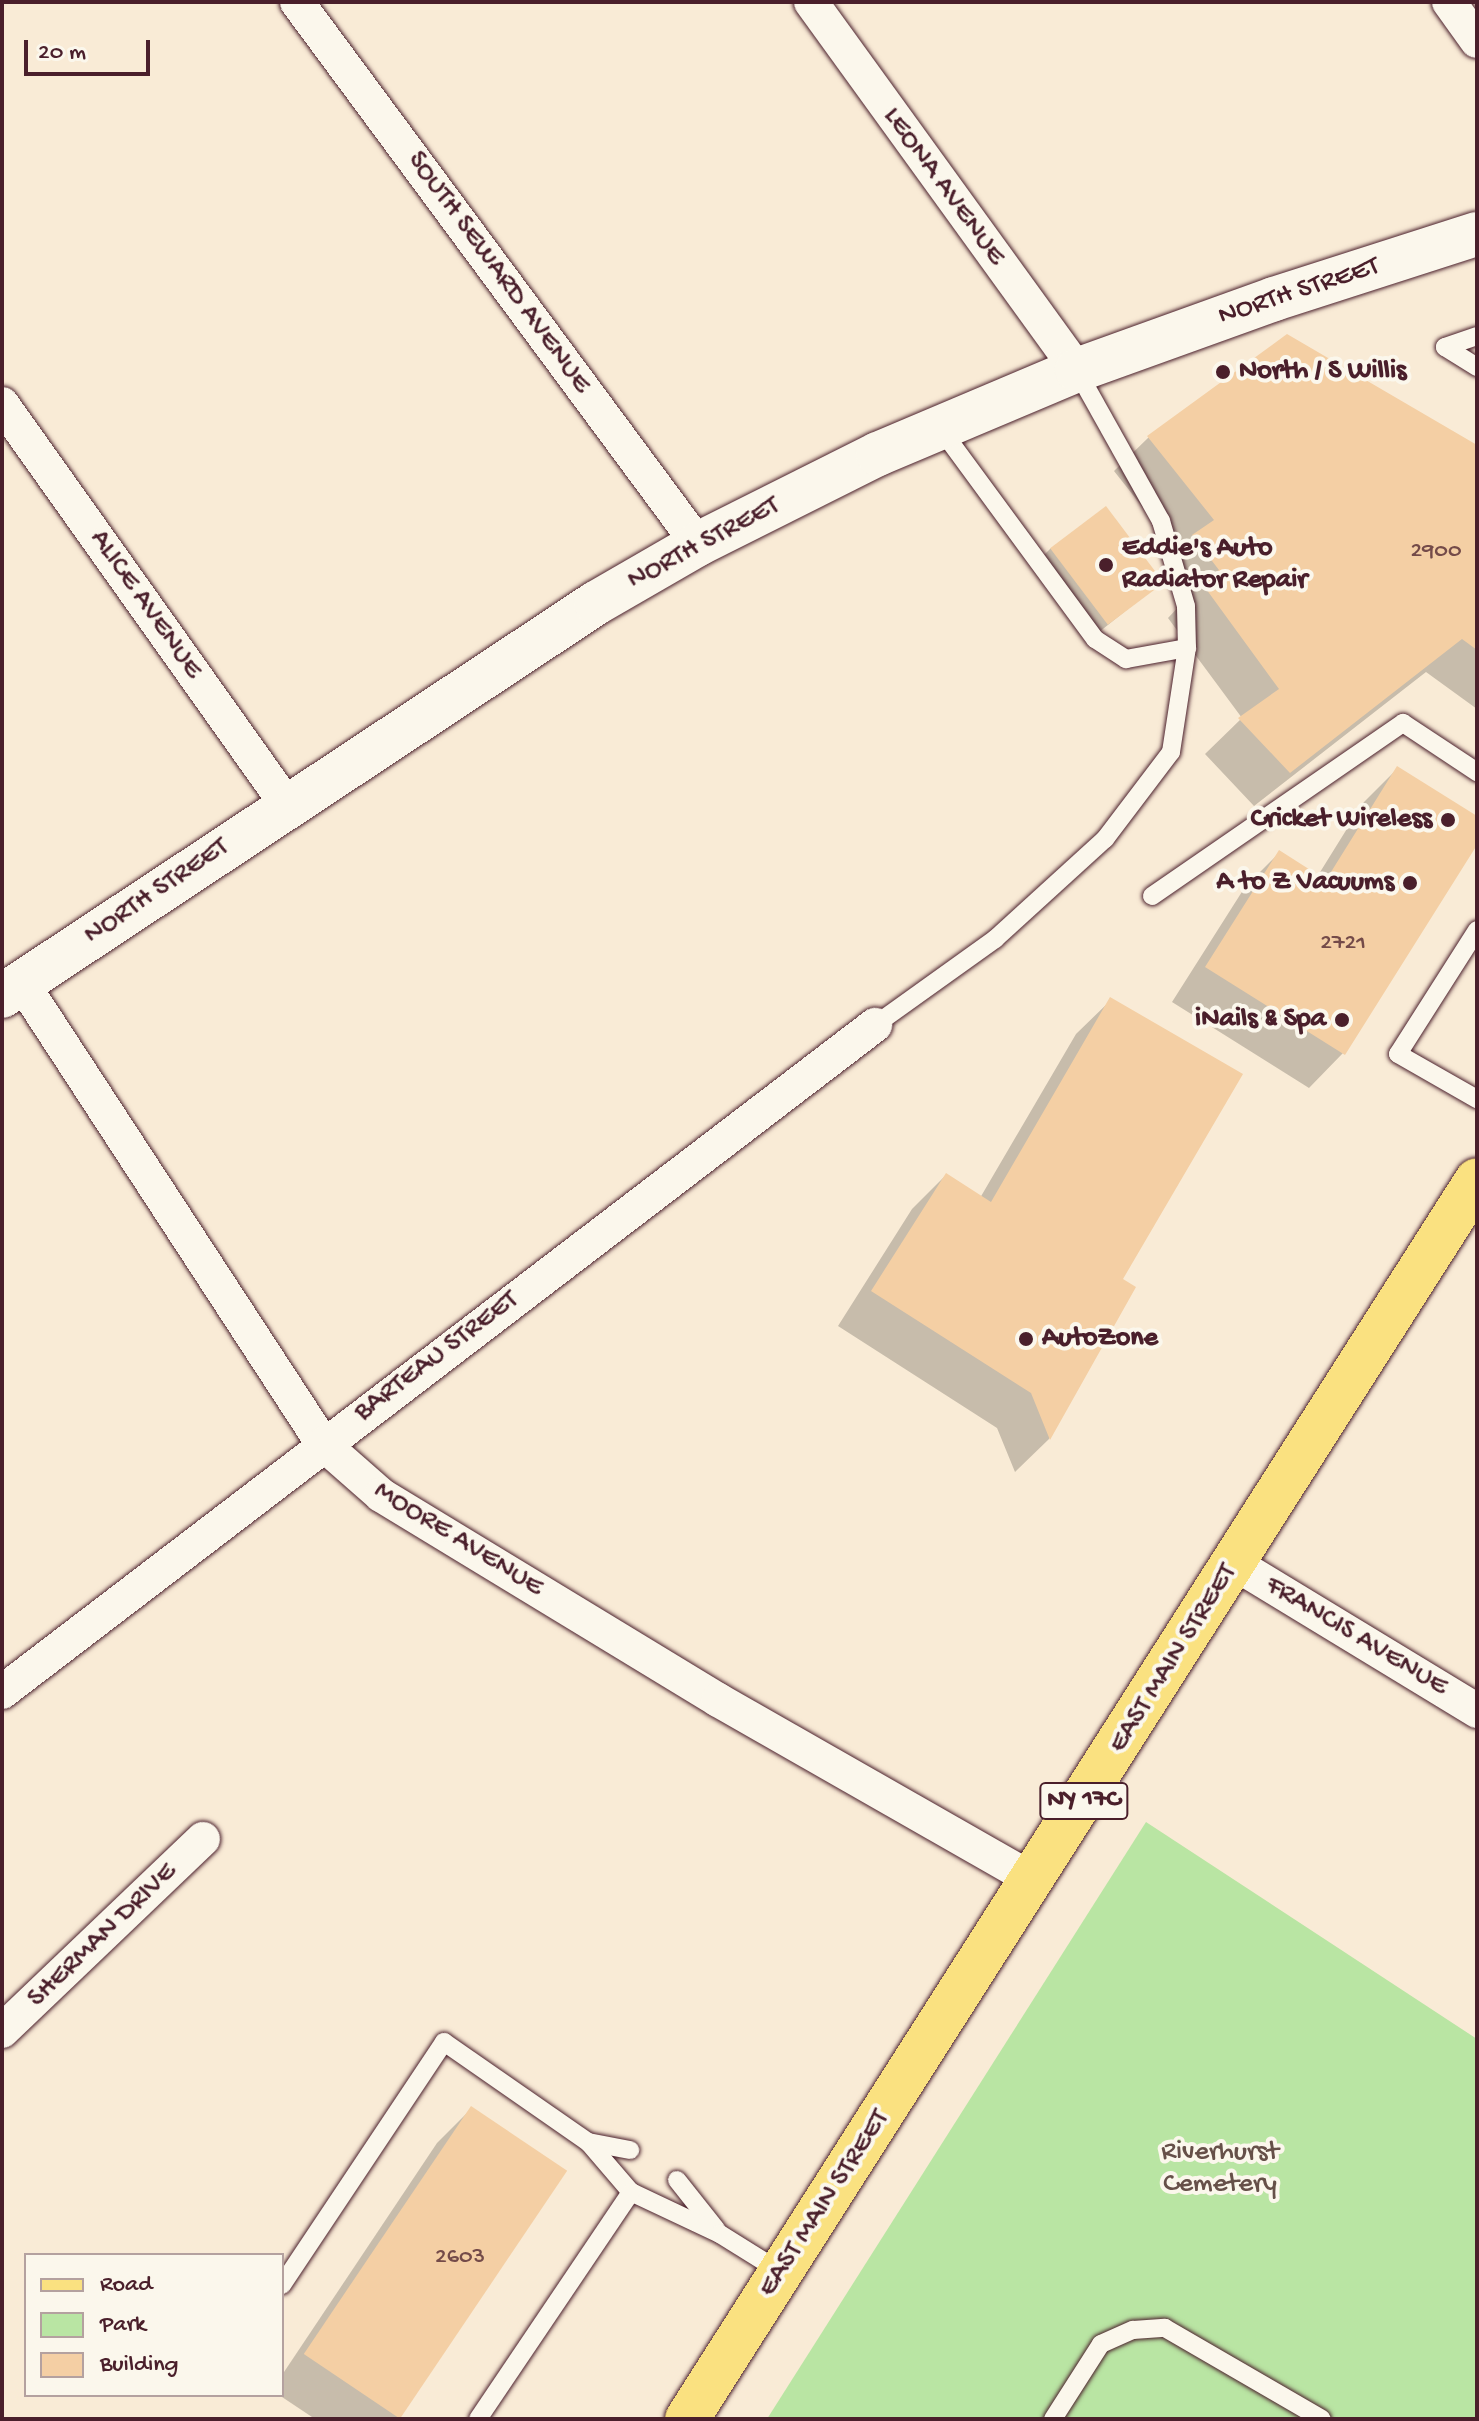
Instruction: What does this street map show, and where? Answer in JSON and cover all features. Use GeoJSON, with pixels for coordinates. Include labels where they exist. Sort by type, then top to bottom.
{"type":"FeatureCollection","features":[{"type":"Feature","properties":{"kind":"main road","name":"EAST MAIN STREET"},"geometry":{"type":"LineString","coordinates":[[687,2419],[1034,1880],[1477,1180]]}},
{"type":"Feature","properties":{"kind":"street","name":"SOUTH SEWARD AVENUE"},"geometry":{"type":"LineString","coordinates":[[297,2],[698,544]]}},
{"type":"Feature","properties":{"kind":"street","name":"LEONA AVENUE"},"geometry":{"type":"LineString","coordinates":[[811,2],[1077,370]]}},
{"type":"Feature","properties":{"kind":"street"},"geometry":{"type":"LineString","coordinates":[[1449,2],[1477,41]]}},
{"type":"Feature","properties":{"kind":"street","name":"NORTH STREET"},"geometry":{"type":"LineString","coordinates":[[12,990],[596,603],[698,544],[940,428],[1077,370],[1274,299],[1477,234]]}},
{"type":"Feature","properties":{"kind":"street","name":"ALICE AVENUE"},"geometry":{"type":"LineString","coordinates":[[2,404],[287,805]]}},
{"type":"Feature","properties":{"kind":"street","name":"MOORE AVENUE"},"geometry":{"type":"LineString","coordinates":[[12,990],[323,1444],[381,1495],[718,1700],[1034,1880]]}},
{"type":"Feature","properties":{"kind":"street","name":"BARTEAU STREET"},"geometry":{"type":"LineString","coordinates":[[2,1692],[875,1025]]}},
{"type":"Feature","properties":{"kind":"street","name":"FRANCIS AVENUE"},"geometry":{"type":"LineString","coordinates":[[1234,1563],[1477,1711]]}},
{"type":"Feature","properties":{"kind":"street","name":"SHERMAN DRIVE"},"geometry":{"type":"LineString","coordinates":[[2,2031],[203,1839]]}},
{"type":"Feature","properties":{"kind":"lane"},"geometry":{"type":"LineString","coordinates":[[1477,336],[1445,347],[1477,367]]}},
{"type":"Feature","properties":{"kind":"lane"},"geometry":{"type":"LineString","coordinates":[[875,1025],[995,939],[1105,839],[1171,752],[1187,648],[1186,606],[1161,521],[1077,370]]}},
{"type":"Feature","properties":{"kind":"lane"},"geometry":{"type":"LineString","coordinates":[[940,428],[1095,639],[1126,659],[1187,648]]}},
{"type":"Feature","properties":{"kind":"lane"},"geometry":{"type":"LineString","coordinates":[[1152,896],[1403,723],[1477,772]]}},
{"type":"Feature","properties":{"kind":"lane"},"geometry":{"type":"LineString","coordinates":[[1477,930],[1398,1054],[1477,1099]]}},
{"type":"Feature","properties":{"kind":"lane"},"geometry":{"type":"LineString","coordinates":[[284,2282],[444,2042],[588,2142],[631,2192],[720,2234],[781,2272]]}},
{"type":"Feature","properties":{"kind":"lane"},"geometry":{"type":"LineString","coordinates":[[588,2142],[630,2150]]}},
{"type":"Feature","properties":{"kind":"lane"},"geometry":{"type":"LineString","coordinates":[[677,2180],[720,2234]]}},
{"type":"Feature","properties":{"kind":"lane"},"geometry":{"type":"LineString","coordinates":[[478,2419],[631,2192]]}},
{"type":"Feature","properties":{"kind":"lane"},"geometry":{"type":"LineString","coordinates":[[1053,2419],[1101,2344],[1133,2330],[1165,2328],[1322,2419]]}},
{"type":"Feature","properties":{"kind":"green space","name":"Riverhurst Cemetery"},"geometry":{"type":"Polygon","coordinates":[[[1146,1822],[1477,2039],[1477,2419],[767,2419],[1146,1822]]]}},
{"type":"Feature","properties":{"kind":"building"},"geometry":{"type":"Polygon","coordinates":[[[1287,334],[1477,445],[1477,650],[1462,639],[1290,773],[1238,718],[1279,689],[1201,582],[1219,570],[1192,535],[1214,520],[1147,436],[1287,334]]]}},
{"type":"Feature","properties":{"kind":"building","name":"Eddie's Auto Radiator Repair"},"geometry":{"type":"Polygon","coordinates":[[[1106,506],[1164,583],[1108,625],[1050,548],[1106,506]]]}},
{"type":"Feature","properties":{"kind":"building"},"geometry":{"type":"Polygon","coordinates":[[[1397,766],[1477,816],[1477,845],[1345,1055],[1205,967],[1279,850],[1326,880],[1397,766]]]}},
{"type":"Feature","properties":{"kind":"building"},"geometry":{"type":"Polygon","coordinates":[[[1110,997],[1243,1074],[1123,1279],[1136,1287],[1050,1440],[1031,1393],[871,1291],[946,1173],[991,1202],[1110,997]]]}},
{"type":"Feature","properties":{"kind":"building"},"geometry":{"type":"Polygon","coordinates":[[[471,2106],[567,2171],[400,2419],[304,2354],[471,2106]]]}},
{"type":"Feature","properties":{"kind":"place","name":"North / S Willis"},"geometry":{"type":"Point","coordinates":[1223,372]}},
{"type":"Feature","properties":{"kind":"place","name":"Eddie's Auto Radiator Repair"},"geometry":{"type":"Point","coordinates":[1106,565]}},
{"type":"Feature","properties":{"kind":"place","name":"Cricket Wireless"},"geometry":{"type":"Point","coordinates":[1448,820]}},
{"type":"Feature","properties":{"kind":"place","name":"A to Z Vacuums"},"geometry":{"type":"Point","coordinates":[1410,883]}},
{"type":"Feature","properties":{"kind":"place","name":"iNails & Spa"},"geometry":{"type":"Point","coordinates":[1342,1020]}},
{"type":"Feature","properties":{"kind":"place","name":"AutoZone"},"geometry":{"type":"Point","coordinates":[1026,1339]}}]}
